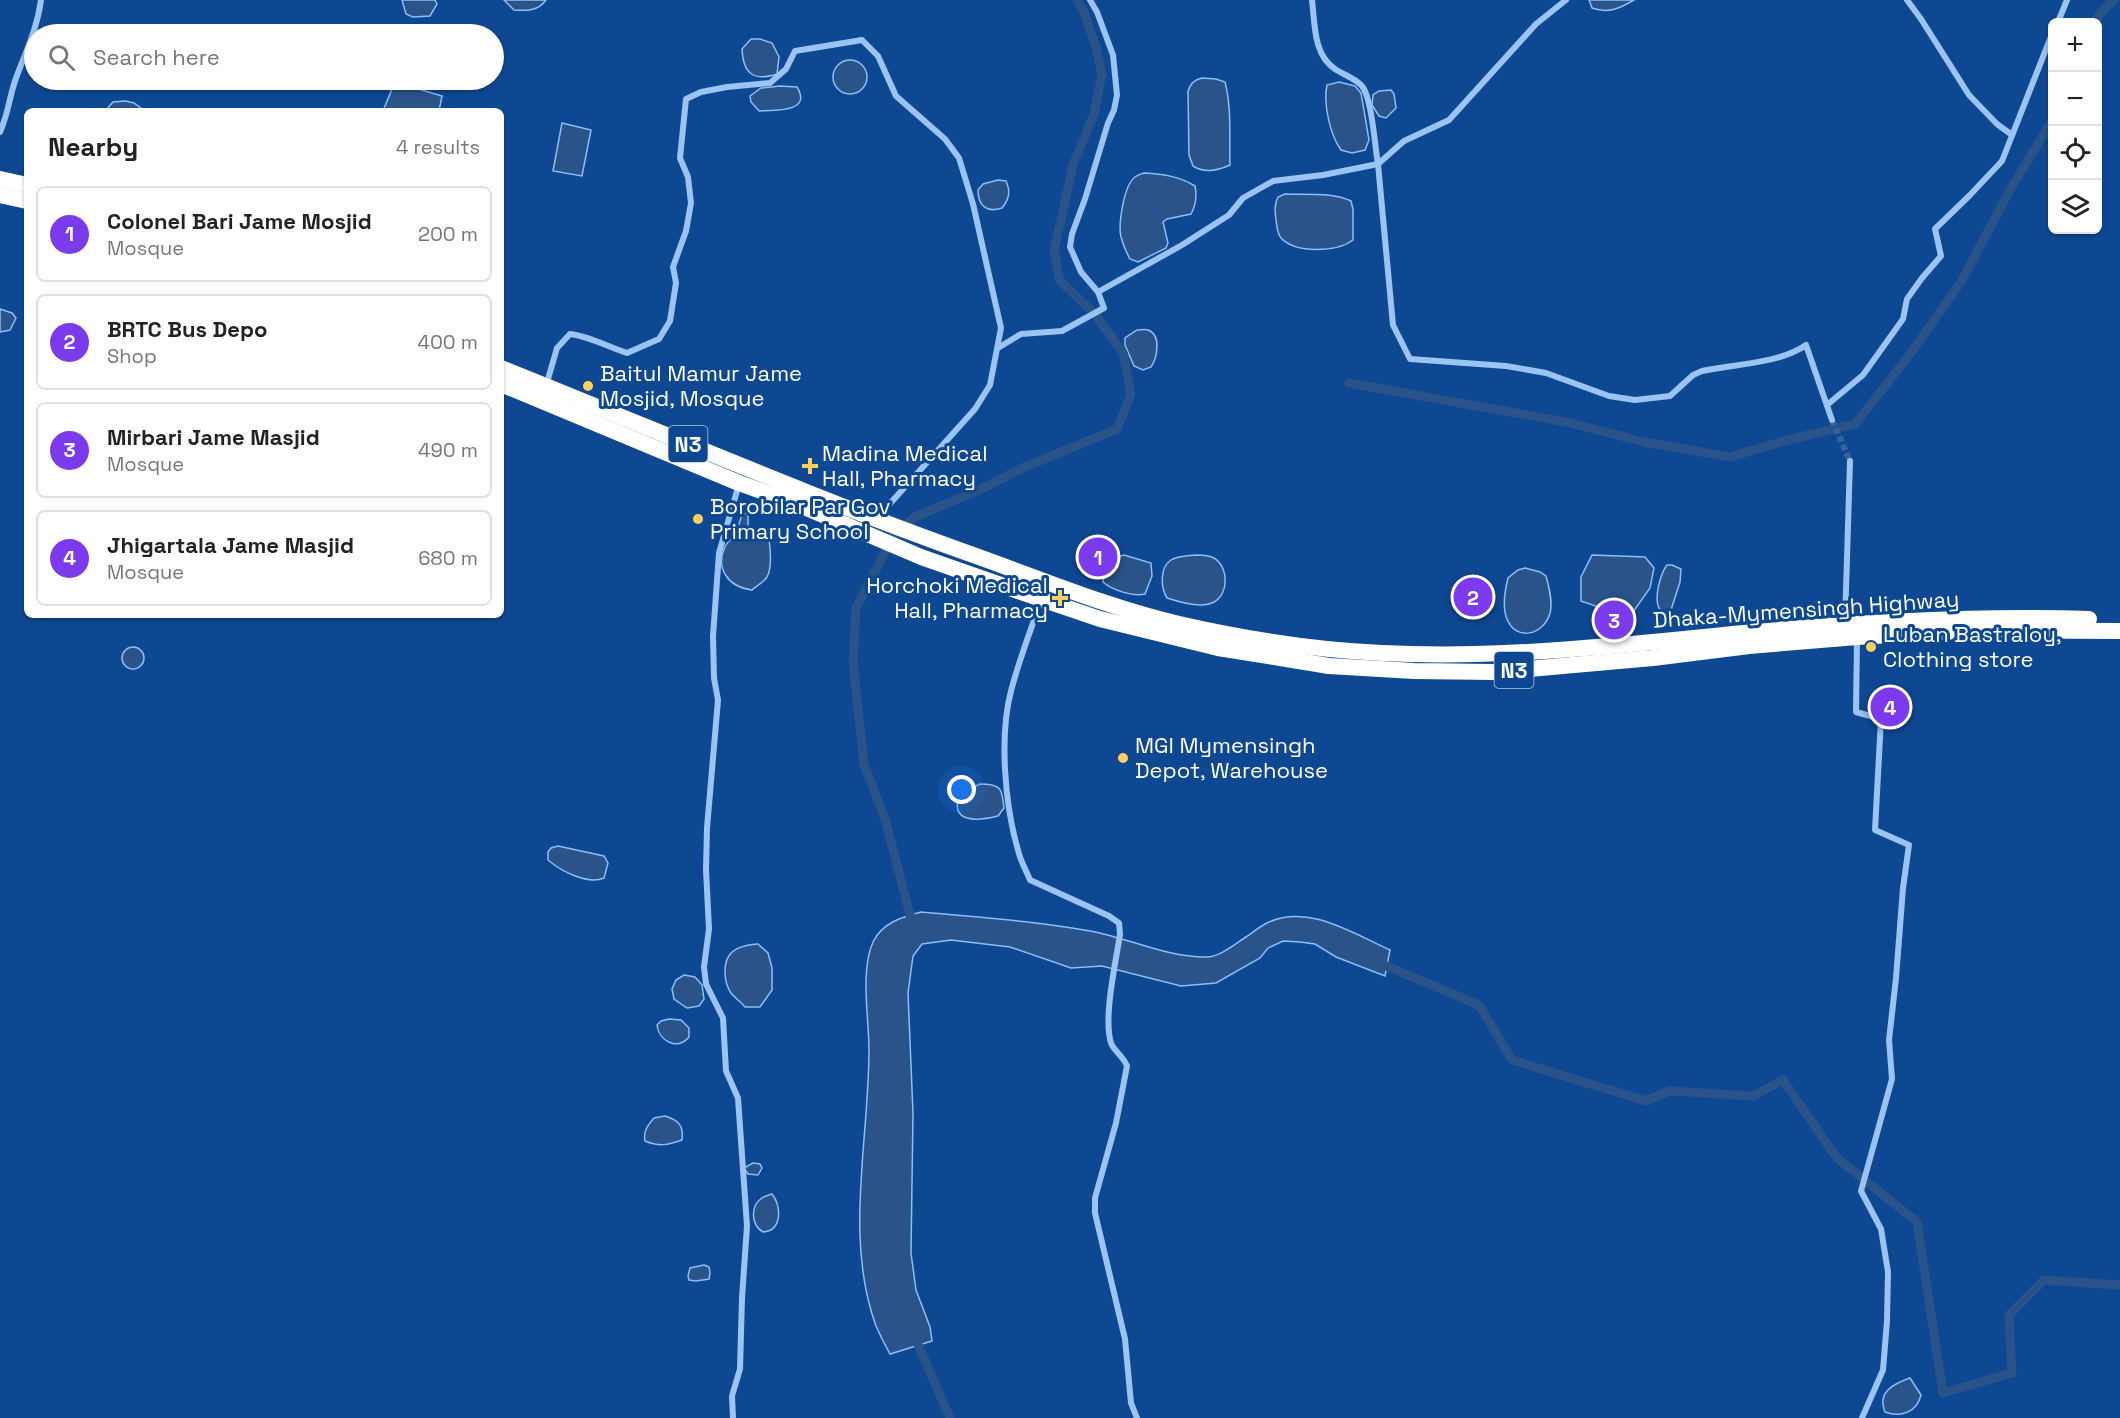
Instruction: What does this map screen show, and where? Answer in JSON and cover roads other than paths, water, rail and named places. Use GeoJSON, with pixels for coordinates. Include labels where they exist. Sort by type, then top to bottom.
{"type":"FeatureCollection","features":[{"type":"Feature","properties":{"kind":"highway"},"geometry":{"type":"LineString","coordinates":[[0,179],[24,184]]}},
{"type":"Feature","properties":{"kind":"highway"},"geometry":{"type":"LineString","coordinates":[[0,195],[24,200]]}},
{"type":"Feature","properties":{"kind":"highway","name":"Dhaka-Mymensingh Highway"},"geometry":{"type":"LineString","coordinates":[[504,369],[876,519],[1108,603],[1176,623],[1280,643],[1381,653],[1490,654],[1608,647],[1845,624],[2028,617],[2120,621]]}},
{"type":"Feature","properties":{"kind":"highway","name":"N3"},"geometry":{"type":"LineString","coordinates":[[504,385],[739,483]]}},
{"type":"Feature","properties":{"kind":"highway","name":"Dhaka-Mymensingh Highway"},"geometry":{"type":"LineString","coordinates":[[739,483],[797,504],[921,557],[1100,619],[1218,648],[1329,666],[1494,672],[1857,637],[1975,630],[2120,631]]}},
{"type":"Feature","properties":{"kind":"street"},"geometry":{"type":"LineString","coordinates":[[37,24],[41,0]]}},
{"type":"Feature","properties":{"kind":"street"},"geometry":{"type":"LineString","coordinates":[[998,348],[1021,334],[1062,331],[1104,308],[1098,292],[1082,272],[1070,247],[1072,234],[1117,95],[1113,54],[1090,0]]}},
{"type":"Feature","properties":{"kind":"street"},"geometry":{"type":"LineString","coordinates":[[1312,0],[1317,43],[1320,50],[1332,67],[1364,87],[1369,102],[1393,326],[1410,359],[1506,366],[1546,373],[1609,396],[1651,399],[1670,396],[1702,371],[1795,353],[1806,345],[1832,420]]}},
{"type":"Feature","properties":{"kind":"street"},"geometry":{"type":"LineString","coordinates":[[1098,292],[1182,245],[1229,214],[1243,198],[1273,181],[1377,165],[1404,141],[1449,120],[1536,24],[1566,0]]}},
{"type":"Feature","properties":{"kind":"street"},"geometry":{"type":"LineString","coordinates":[[1906,0],[1921,19],[1969,95],[1997,124],[2012,135]]}},
{"type":"Feature","properties":{"kind":"street"},"geometry":{"type":"LineString","coordinates":[[2060,18],[2067,0]]}},
{"type":"Feature","properties":{"kind":"street"},"geometry":{"type":"LineString","coordinates":[[546,386],[557,348],[570,334],[582,335],[597,343],[627,353],[659,339],[670,321],[676,283],[673,267],[686,231],[691,203],[688,177],[680,158],[686,99],[701,92],[727,87],[770,83],[786,69],[795,51],[862,40],[878,56],[896,96],[945,139],[959,158],[973,204],[1001,328],[990,385],[975,409],[876,519]]}},
{"type":"Feature","properties":{"kind":"street"},"geometry":{"type":"LineString","coordinates":[[1827,405],[1863,375],[1903,319],[1907,299],[1941,256],[1935,229],[2002,161],[2048,44]]}},
{"type":"Feature","properties":{"kind":"street"},"geometry":{"type":"LineString","coordinates":[[0,132],[8,114],[14,84],[24,58]]}},
{"type":"Feature","properties":{"kind":"street"},"geometry":{"type":"LineString","coordinates":[[1845,624],[1850,461]]}},
{"type":"Feature","properties":{"kind":"street"},"geometry":{"type":"LineString","coordinates":[[733,1418],[732,1396],[740,1369],[747,1226],[738,1098],[726,1071],[723,1018],[706,984],[704,967],[709,929],[706,870],[707,828],[718,700],[714,678],[713,636],[719,553],[739,483]]}},
{"type":"Feature","properties":{"kind":"street"},"geometry":{"type":"LineString","coordinates":[[1041,599],[1010,693],[1005,726],[1011,822],[1018,852],[1030,880],[1109,916],[1119,923],[1120,934],[1113,979],[1109,1032],[1112,1046],[1124,1058],[1127,1066],[1116,1123],[1095,1198],[1095,1213],[1125,1339],[1131,1403],[1137,1418]]}},
{"type":"Feature","properties":{"kind":"street"},"geometry":{"type":"LineString","coordinates":[[1857,637],[1856,712],[1881,719],[1875,830],[1909,844],[1889,1040],[1892,1079],[1861,1191],[1881,1229],[1888,1272],[1883,1370],[1862,1418]]}},
{"type":"Feature","properties":{"kind":"water"},"geometry":{"type":"Polygon","coordinates":[[[402,0],[435,0],[437,4],[430,16],[413,17],[406,14],[402,0]]]}},
{"type":"Feature","properties":{"kind":"water"},"geometry":{"type":"Polygon","coordinates":[[[504,0],[546,0],[532,10],[514,10],[504,0]]]}},
{"type":"Feature","properties":{"kind":"water"},"geometry":{"type":"Polygon","coordinates":[[[1589,0],[1634,0],[1619,8],[1604,10],[1592,8],[1589,0]]]}},
{"type":"Feature","properties":{"kind":"water"},"geometry":{"type":"Polygon","coordinates":[[[751,39],[772,43],[779,57],[777,74],[762,77],[751,74],[747,70],[742,49],[751,39]]]}},
{"type":"Feature","properties":{"kind":"water"},"geometry":{"type":"Polygon","coordinates":[[[850,60],[862,65],[867,77],[862,89],[850,94],[838,89],[833,77],[838,65],[850,60]]]}},
{"type":"Feature","properties":{"kind":"water"},"geometry":{"type":"Polygon","coordinates":[[[1202,78],[1225,82],[1229,102],[1230,165],[1220,169],[1202,170],[1193,166],[1189,155],[1188,91],[1193,82],[1202,78]]]}},
{"type":"Feature","properties":{"kind":"water"},"geometry":{"type":"Polygon","coordinates":[[[1339,82],[1355,86],[1361,93],[1369,140],[1365,150],[1352,153],[1341,150],[1337,144],[1327,110],[1326,92],[1327,85],[1339,82]]]}},
{"type":"Feature","properties":{"kind":"water"},"geometry":{"type":"Polygon","coordinates":[[[797,87],[801,95],[800,102],[796,106],[781,110],[759,111],[751,102],[750,96],[761,88],[797,87]]]}},
{"type":"Feature","properties":{"kind":"water"},"geometry":{"type":"Polygon","coordinates":[[[392,90],[422,90],[442,96],[440,108],[384,108],[392,90]]]}},
{"type":"Feature","properties":{"kind":"water"},"geometry":{"type":"Polygon","coordinates":[[[1391,90],[1394,94],[1396,108],[1386,118],[1379,116],[1372,105],[1373,95],[1379,91],[1391,90]]]}},
{"type":"Feature","properties":{"kind":"water"},"geometry":{"type":"Polygon","coordinates":[[[125,101],[134,103],[141,108],[108,108],[113,102],[125,101]]]}},
{"type":"Feature","properties":{"kind":"water"},"geometry":{"type":"Polygon","coordinates":[[[562,123],[591,130],[582,176],[553,171],[562,123]]]}},
{"type":"Feature","properties":{"kind":"water"},"geometry":{"type":"Polygon","coordinates":[[[1144,173],[1183,180],[1195,186],[1196,197],[1191,214],[1163,222],[1168,243],[1166,248],[1138,262],[1130,259],[1127,254],[1121,237],[1120,223],[1131,181],[1144,173]]]}},
{"type":"Feature","properties":{"kind":"water"},"geometry":{"type":"Polygon","coordinates":[[[998,180],[1006,181],[1008,198],[1002,208],[988,209],[982,204],[978,190],[983,184],[998,180]]]}},
{"type":"Feature","properties":{"kind":"water"},"geometry":{"type":"Polygon","coordinates":[[[1285,194],[1327,195],[1351,201],[1353,240],[1337,247],[1317,250],[1296,247],[1288,243],[1279,234],[1275,211],[1278,197],[1285,194]]]}},
{"type":"Feature","properties":{"kind":"water"},"geometry":{"type":"Polygon","coordinates":[[[0,309],[12,313],[16,318],[10,330],[0,332],[0,309]]]}},
{"type":"Feature","properties":{"kind":"water"},"geometry":{"type":"Polygon","coordinates":[[[1137,330],[1148,330],[1157,342],[1151,367],[1143,370],[1134,366],[1125,345],[1125,338],[1137,330]]]}},
{"type":"Feature","properties":{"kind":"water"},"geometry":{"type":"Polygon","coordinates":[[[744,513],[748,514],[748,526],[768,533],[770,543],[769,572],[766,579],[752,590],[730,581],[723,569],[722,561],[726,545],[737,532],[744,513]]]}},
{"type":"Feature","properties":{"kind":"water"},"geometry":{"type":"Polygon","coordinates":[[[1124,555],[1151,563],[1152,576],[1145,594],[1135,595],[1123,592],[1103,582],[1108,559],[1124,555]]]}},
{"type":"Feature","properties":{"kind":"water"},"geometry":{"type":"Polygon","coordinates":[[[1196,555],[1210,556],[1219,562],[1225,574],[1225,587],[1219,598],[1203,605],[1167,598],[1163,589],[1164,568],[1171,560],[1196,555]]]}},
{"type":"Feature","properties":{"kind":"water"},"geometry":{"type":"Polygon","coordinates":[[[1592,555],[1645,557],[1654,568],[1650,588],[1631,615],[1616,613],[1581,601],[1581,577],[1592,555]]]}},
{"type":"Feature","properties":{"kind":"water"},"geometry":{"type":"Polygon","coordinates":[[[1667,565],[1681,569],[1680,582],[1670,613],[1663,612],[1657,602],[1661,577],[1667,565]]]}},
{"type":"Feature","properties":{"kind":"water"},"geometry":{"type":"Polygon","coordinates":[[[1525,568],[1546,576],[1551,604],[1547,621],[1536,631],[1530,633],[1517,631],[1511,626],[1505,614],[1504,604],[1508,578],[1518,570],[1525,568]]]}},
{"type":"Feature","properties":{"kind":"water"},"geometry":{"type":"Polygon","coordinates":[[[133,647],[141,650],[144,658],[141,666],[133,669],[125,666],[122,658],[125,650],[133,647]]]}},
{"type":"Feature","properties":{"kind":"water"},"geometry":{"type":"Polygon","coordinates":[[[980,784],[999,788],[1004,808],[998,816],[982,819],[967,818],[958,810],[957,803],[960,793],[980,784]]]}},
{"type":"Feature","properties":{"kind":"water"},"geometry":{"type":"Polygon","coordinates":[[[558,846],[604,856],[608,863],[604,878],[590,880],[582,878],[553,864],[548,860],[548,852],[551,848],[558,846]]]}},
{"type":"Feature","properties":{"kind":"water"},"geometry":{"type":"Polygon","coordinates":[[[921,912],[1069,928],[1104,934],[1161,951],[1205,957],[1227,950],[1265,924],[1281,918],[1296,916],[1329,922],[1390,950],[1385,976],[1336,957],[1315,944],[1283,941],[1268,948],[1260,958],[1216,983],[1181,986],[1102,966],[1071,968],[1010,947],[951,940],[922,944],[913,956],[908,993],[913,1113],[911,1253],[916,1290],[930,1327],[932,1341],[890,1354],[876,1326],[861,1259],[860,1189],[869,1050],[866,981],[869,954],[877,935],[887,925],[921,912]]]}},
{"type":"Feature","properties":{"kind":"water"},"geometry":{"type":"Polygon","coordinates":[[[758,944],[768,953],[772,968],[772,990],[760,1007],[745,1007],[729,989],[725,973],[726,962],[731,953],[737,949],[758,944]]]}},
{"type":"Feature","properties":{"kind":"water"},"geometry":{"type":"Polygon","coordinates":[[[684,975],[695,977],[702,985],[704,999],[699,1006],[687,1008],[674,999],[672,989],[676,980],[684,975]]]}},
{"type":"Feature","properties":{"kind":"water"},"geometry":{"type":"Polygon","coordinates":[[[669,1019],[681,1020],[689,1028],[689,1037],[674,1044],[665,1040],[658,1031],[657,1025],[669,1019]]]}},
{"type":"Feature","properties":{"kind":"water"},"geometry":{"type":"Polygon","coordinates":[[[665,1116],[679,1124],[682,1130],[682,1140],[664,1145],[645,1141],[645,1131],[654,1118],[665,1116]]]}},
{"type":"Feature","properties":{"kind":"water"},"geometry":{"type":"Polygon","coordinates":[[[753,1163],[760,1164],[762,1168],[758,1175],[748,1174],[744,1168],[753,1163]]]}},
{"type":"Feature","properties":{"kind":"water"},"geometry":{"type":"Polygon","coordinates":[[[772,1194],[779,1211],[777,1223],[769,1231],[763,1232],[756,1225],[754,1210],[758,1201],[772,1194]]]}},
{"type":"Feature","properties":{"kind":"water"},"geometry":{"type":"Polygon","coordinates":[[[704,1265],[709,1267],[709,1279],[689,1280],[690,1268],[704,1265]]]}},
{"type":"Feature","properties":{"kind":"water"},"geometry":{"type":"Polygon","coordinates":[[[1910,1378],[1921,1395],[1916,1406],[1902,1414],[1885,1412],[1883,1399],[1885,1394],[1893,1386],[1910,1378]]]}},
{"type":"Feature","properties":{"kind":"waterway"},"geometry":{"type":"LineString","coordinates":[[913,926],[885,819],[864,764],[853,662],[856,608],[894,535],[915,517],[988,486],[1020,469],[1117,429],[1131,394],[1123,353],[1094,313],[1060,281],[1054,251],[1073,165],[1094,114],[1102,75],[1096,47],[1084,12],[1077,0]]}},
{"type":"Feature","properties":{"kind":"waterway"},"geometry":{"type":"LineString","coordinates":[[2097,18],[2114,0]]}},
{"type":"Feature","properties":{"kind":"waterway"},"geometry":{"type":"LineString","coordinates":[[1349,383],[1566,422],[1644,442],[1730,457],[1855,424],[1908,357],[1961,282],[2011,188],[2049,126]]}},
{"type":"Feature","properties":{"kind":"waterway"},"geometry":{"type":"LineString","coordinates":[[1377,962],[1479,1005],[1512,1060],[1646,1101],[1669,1091],[1753,1096],[1783,1080],[1836,1157],[1917,1222],[1943,1393],[2012,1373],[2009,1315],[2044,1280],[2120,1285]]}},
{"type":"Feature","properties":{"kind":"waterway"},"geometry":{"type":"LineString","coordinates":[[914,1335],[950,1418]]}},
{"type":"Feature","properties":{"kind":"tunnel"},"geometry":{"type":"LineString","coordinates":[[1832,420],[1850,461]]}},
{"type":"Feature","properties":{"kind":"place","name":"Baitul Mamur Jame Mosjid, Mosque"},"geometry":{"type":"Point","coordinates":[588,386]}},
{"type":"Feature","properties":{"kind":"place","name":"Madina Medical Hall, Pharmacy"},"geometry":{"type":"Point","coordinates":[810,466]}},
{"type":"Feature","properties":{"kind":"place","name":"Borobilar Par Gov Primary School"},"geometry":{"type":"Point","coordinates":[698,519]}},
{"type":"Feature","properties":{"kind":"place","name":"Colonel Bari Jame Mosjid"},"geometry":{"type":"Point","coordinates":[1098,557]}},
{"type":"Feature","properties":{"kind":"place","name":"BRTC Bus Depo"},"geometry":{"type":"Point","coordinates":[1473,597]}},
{"type":"Feature","properties":{"kind":"place","name":"Horchoki Medical Hall, Pharmacy"},"geometry":{"type":"Point","coordinates":[1060,598]}},
{"type":"Feature","properties":{"kind":"place","name":"Mirbari Jame Masjid"},"geometry":{"type":"Point","coordinates":[1614,620]}},
{"type":"Feature","properties":{"kind":"place","name":"Luban Bastraloy, Clothing store"},"geometry":{"type":"Point","coordinates":[1871,647]}},
{"type":"Feature","properties":{"kind":"place","name":"Jhigartala Jame Masjid"},"geometry":{"type":"Point","coordinates":[1890,707]}},
{"type":"Feature","properties":{"kind":"place","name":"MGI Mymensingh Depot, Warehouse"},"geometry":{"type":"Point","coordinates":[1123,758]}}]}
